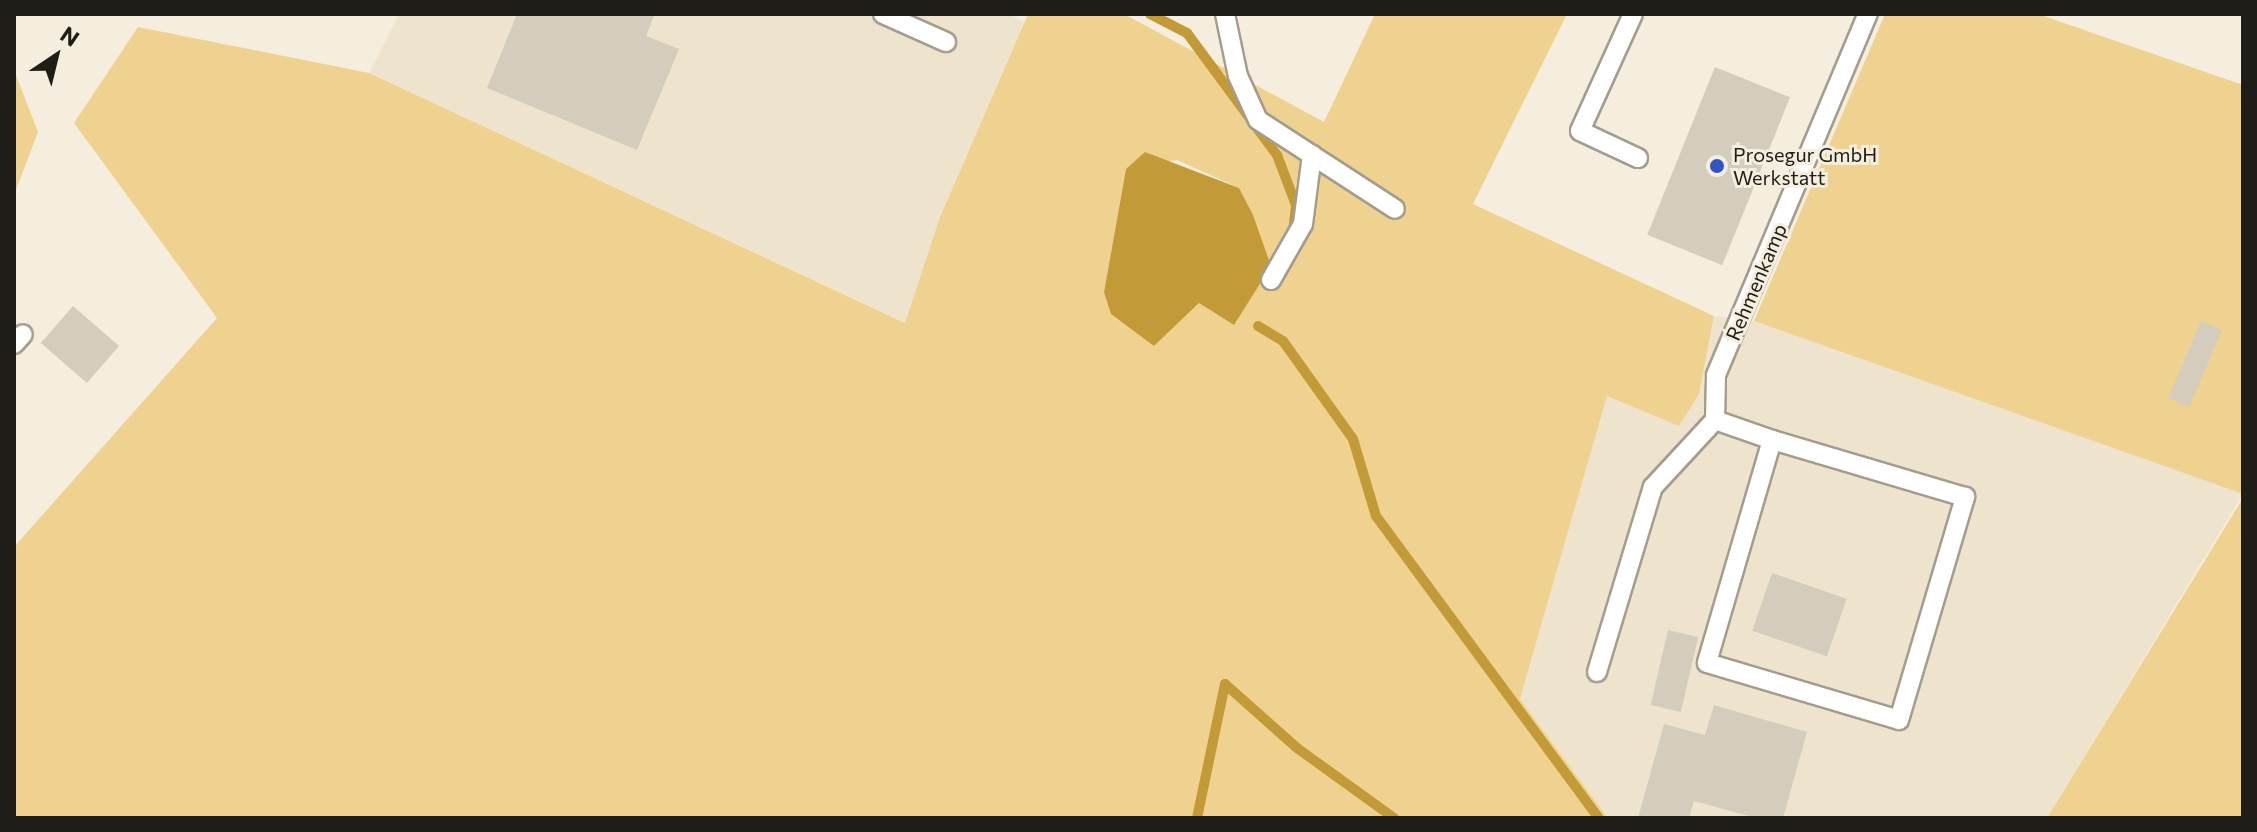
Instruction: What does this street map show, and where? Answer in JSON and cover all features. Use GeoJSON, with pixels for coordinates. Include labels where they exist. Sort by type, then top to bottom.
{"type":"FeatureCollection","features":[{"type":"Feature","properties":{"kind":"lane"},"geometry":{"type":"LineString","coordinates":[[883,14],[946,42]]}},
{"type":"Feature","properties":{"kind":"lane"},"geometry":{"type":"LineString","coordinates":[[1225,14],[1238,76],[1258,120],[1395,209]]}},
{"type":"Feature","properties":{"kind":"lane"},"geometry":{"type":"LineString","coordinates":[[1633,14],[1580,131],[1638,158]]}},
{"type":"Feature","properties":{"kind":"lane","name":"Rehmenkamp"},"geometry":{"type":"LineString","coordinates":[[1715,420],[1716,375],[1868,14]]}},
{"type":"Feature","properties":{"kind":"lane"},"geometry":{"type":"LineString","coordinates":[[1271,280],[1303,224],[1312,155]]}},
{"type":"Feature","properties":{"kind":"lane"},"geometry":{"type":"LineString","coordinates":[[1597,672],[1653,487],[1715,420],[1965,497],[1899,720],[1707,663],[1772,440]]}},
{"type":"Feature","properties":{"kind":"shaded area"},"geometry":{"type":"Polygon","coordinates":[[[399,14],[1009,14],[1024,22],[940,217],[906,323],[369,73],[399,14]]]}},
{"type":"Feature","properties":{"kind":"shaded area"},"geometry":{"type":"Polygon","coordinates":[[[1028,14],[1124,14],[1324,122],[1375,14],[1567,14],[1473,204],[1714,316],[1699,394],[1679,426],[1607,396],[1520,699],[1608,818],[14,818],[14,547],[217,318],[74,123],[138,27],[369,73],[905,323],[940,217],[1028,14]],[[1177,160],[1126,169],[1104,292],[1154,346],[1199,303],[1239,188],[1177,160]]]}},
{"type":"Feature","properties":{"kind":"shaded area"},"geometry":{"type":"Polygon","coordinates":[[[1885,14],[2038,14],[2243,85],[2243,494],[1754,321],[1885,14]]]}},
{"type":"Feature","properties":{"kind":"shaded area"},"geometry":{"type":"Polygon","coordinates":[[[14,70],[38,132],[14,195],[14,70]]]}},
{"type":"Feature","properties":{"kind":"shaded area"},"geometry":{"type":"Polygon","coordinates":[[[1145,152],[1239,188],[1253,215],[1271,266],[1234,325],[1199,303],[1154,346],[1111,314],[1104,292],[1126,169],[1145,152]]]}},
{"type":"Feature","properties":{"kind":"shaded area"},"geometry":{"type":"Polygon","coordinates":[[[1714,316],[1754,321],[2243,494],[2047,818],[1608,818],[1520,699],[1607,396],[1699,394],[1714,316]]]}},
{"type":"Feature","properties":{"kind":"shaded area"},"geometry":{"type":"Polygon","coordinates":[[[2243,498],[2243,818],[2047,818],[2243,498]]]}},
{"type":"Feature","properties":{"kind":"building"},"geometry":{"type":"Polygon","coordinates":[[[517,14],[655,14],[646,36],[679,49],[637,150],[487,88],[517,14]]]}},
{"type":"Feature","properties":{"kind":"building","name":"Prosegur GmbH Werkstatt"},"geometry":{"type":"Polygon","coordinates":[[[1715,67],[1790,97],[1722,265],[1647,235],[1715,67]]]}},
{"type":"Feature","properties":{"kind":"building"},"geometry":{"type":"Polygon","coordinates":[[[73,306],[119,346],[87,383],[41,343],[73,306]]]}},
{"type":"Feature","properties":{"kind":"building"},"geometry":{"type":"Polygon","coordinates":[[[2201,321],[2222,330],[2189,407],[2168,398],[2201,321]]]}},
{"type":"Feature","properties":{"kind":"building"},"geometry":{"type":"Polygon","coordinates":[[[1772,573],[1847,599],[1827,656],[1752,631],[1772,573]]]}},
{"type":"Feature","properties":{"kind":"building"},"geometry":{"type":"Polygon","coordinates":[[[1668,630],[1698,637],[1681,712],[1651,705],[1668,630]]]}},
{"type":"Feature","properties":{"kind":"building"},"geometry":{"type":"Polygon","coordinates":[[[1714,705],[1807,732],[1783,818],[1756,818],[1694,801],[1689,818],[1638,818],[1664,724],[1705,735],[1714,705]]]}},
{"type":"Feature","properties":{"kind":"waterway"},"geometry":{"type":"LineString","coordinates":[[1150,14],[1187,33],[1277,155],[1296,205],[1293,232]]}},
{"type":"Feature","properties":{"kind":"waterway"},"geometry":{"type":"LineString","coordinates":[[1258,326],[1283,341],[1353,439],[1376,516],[1599,818]]}},
{"type":"Feature","properties":{"kind":"waterway"},"geometry":{"type":"LineString","coordinates":[[1197,818],[1225,684],[1297,748],[1394,818]]}},
{"type":"Feature","properties":{"kind":"place","name":"Prosegur GmbH Werkstatt"},"geometry":{"type":"Point","coordinates":[1717,166]}}]}
